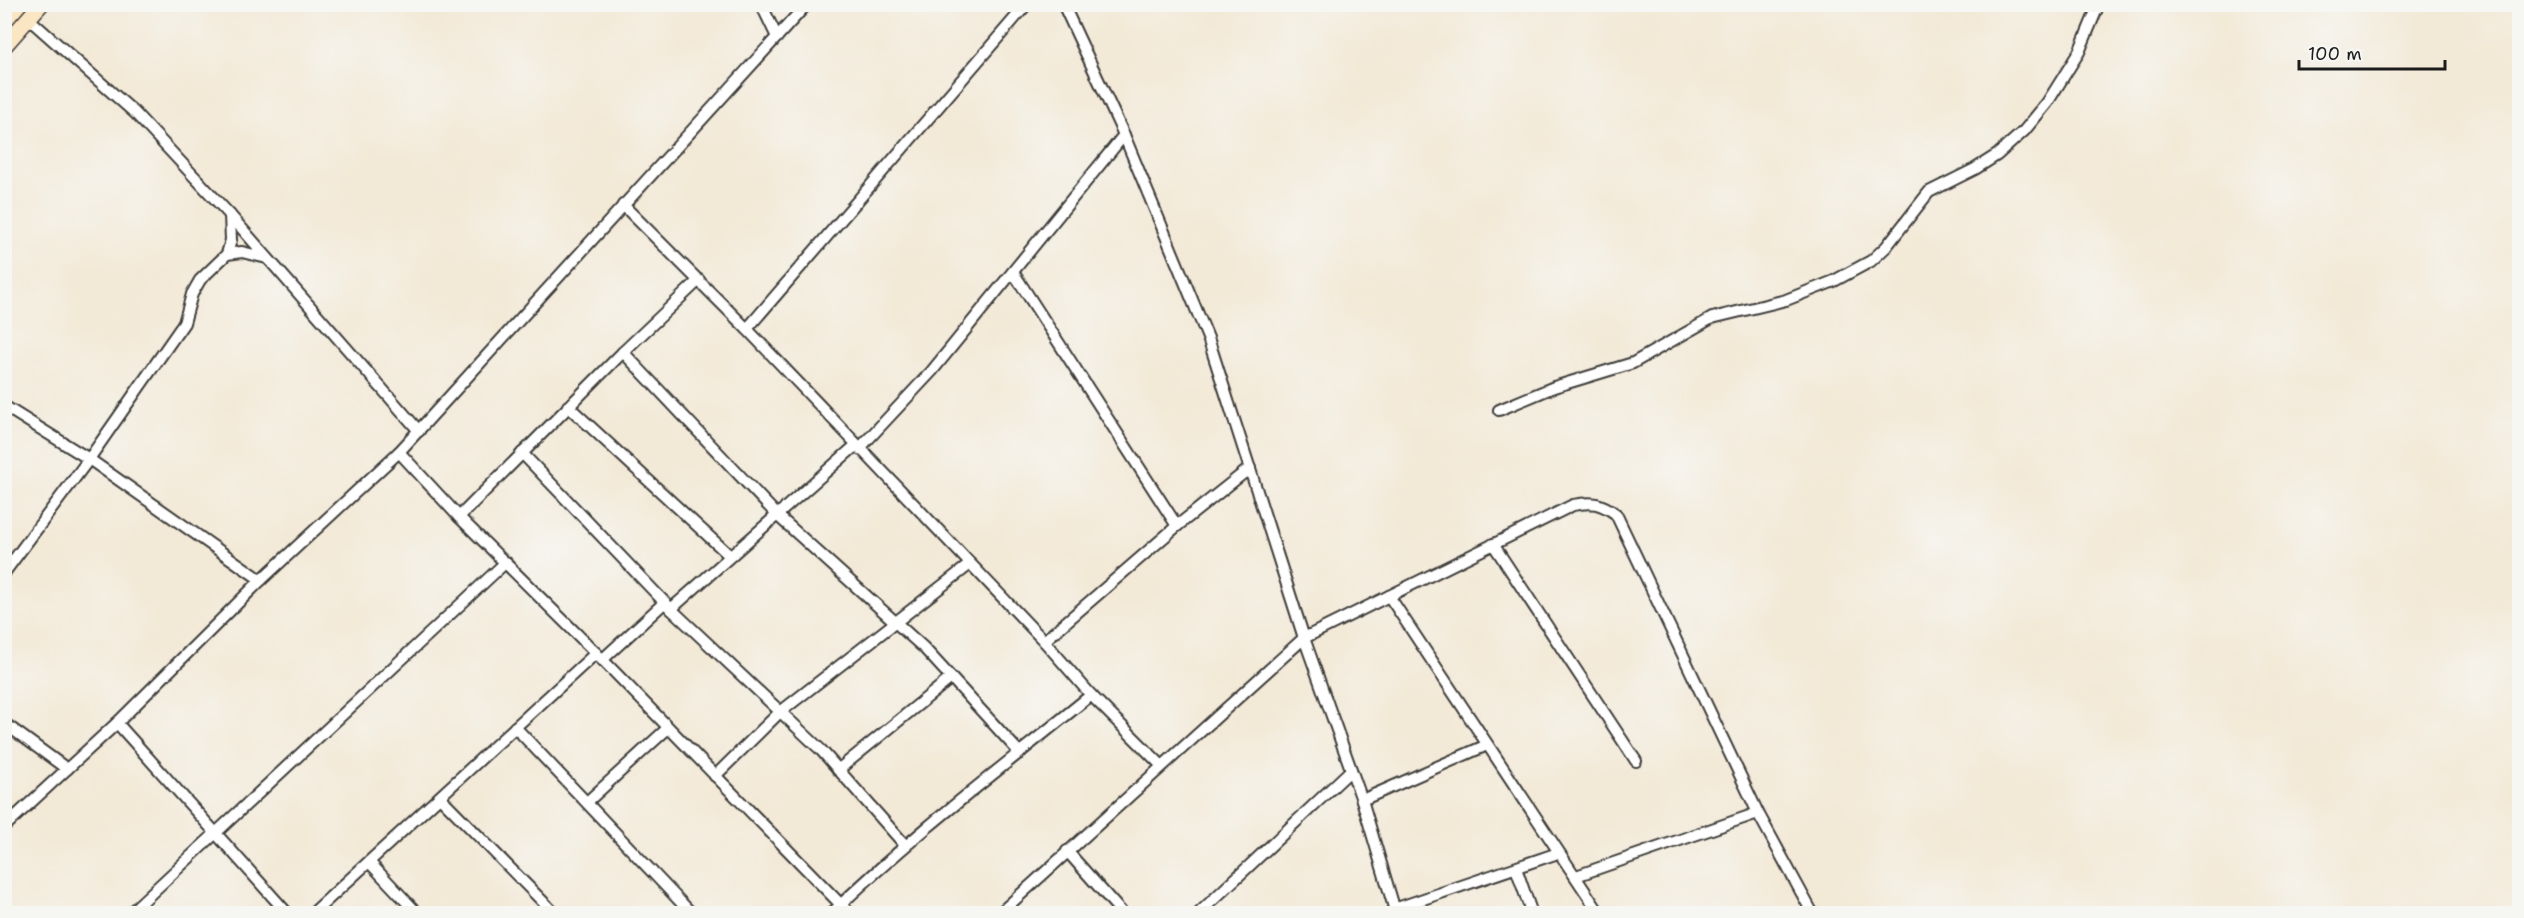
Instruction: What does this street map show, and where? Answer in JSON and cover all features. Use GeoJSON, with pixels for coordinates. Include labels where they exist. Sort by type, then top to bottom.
{"type":"FeatureCollection","features":[{"type":"Feature","properties":{"kind":"main road"},"geometry":{"type":"LineString","coordinates":[[4,46],[41,4]]}},
{"type":"Feature","properties":{"kind":"street"},"geometry":{"type":"LineString","coordinates":[[761,4],[777,37]]}},
{"type":"Feature","properties":{"kind":"street"},"geometry":{"type":"LineString","coordinates":[[4,827],[117,723],[261,580],[399,452],[807,4]]}},
{"type":"Feature","properties":{"kind":"street"},"geometry":{"type":"LineString","coordinates":[[747,329],[1027,4]]}},
{"type":"Feature","properties":{"kind":"street"},"geometry":{"type":"LineString","coordinates":[[1064,4],[1124,135],[1208,338],[1304,638],[1362,800],[1393,912],[1558,853]]}},
{"type":"Feature","properties":{"kind":"street"},"geometry":{"type":"LineString","coordinates":[[1499,410],[1554,387],[1611,372],[1633,363],[1712,318],[1786,300],[1834,281],[1870,261],[1886,247],[1929,192],[1997,155],[2024,130],[2047,103],[2079,52],[2099,4]]}},
{"type":"Feature","properties":{"kind":"street"},"geometry":{"type":"LineString","coordinates":[[29,19],[135,113],[230,215],[419,431]]}},
{"type":"Feature","properties":{"kind":"street"},"geometry":{"type":"LineString","coordinates":[[312,914],[516,727],[599,656],[668,605],[778,516],[857,447],[932,371],[1124,135]]}},
{"type":"Feature","properties":{"kind":"street"},"geometry":{"type":"LineString","coordinates":[[623,205],[747,329],[1044,642],[1091,695],[1161,765]]}},
{"type":"Feature","properties":{"kind":"street"},"geometry":{"type":"LineString","coordinates":[[4,573],[89,459],[184,323],[192,294],[200,280],[227,254],[231,240],[230,215]]}},
{"type":"Feature","properties":{"kind":"street"},"geometry":{"type":"LineString","coordinates":[[227,254],[242,252],[267,258]]}},
{"type":"Feature","properties":{"kind":"street"},"geometry":{"type":"LineString","coordinates":[[1013,272],[1177,526]]}},
{"type":"Feature","properties":{"kind":"street"},"geometry":{"type":"LineString","coordinates":[[459,517],[568,406],[699,280]]}},
{"type":"Feature","properties":{"kind":"street"},"geometry":{"type":"LineString","coordinates":[[623,352],[778,516],[924,648],[1020,753]]}},
{"type":"Feature","properties":{"kind":"street"},"geometry":{"type":"LineString","coordinates":[[4,406],[89,459],[261,580]]}},
{"type":"Feature","properties":{"kind":"street"},"geometry":{"type":"LineString","coordinates":[[568,406],[729,555]]}},
{"type":"Feature","properties":{"kind":"street"},"geometry":{"type":"LineString","coordinates":[[399,452],[459,517],[599,656],[850,914]]}},
{"type":"Feature","properties":{"kind":"street"},"geometry":{"type":"LineString","coordinates":[[522,453],[668,605],[779,713],[821,750],[905,845]]}},
{"type":"Feature","properties":{"kind":"street"},"geometry":{"type":"LineString","coordinates":[[1044,642],[1177,526],[1250,468]]}},
{"type":"Feature","properties":{"kind":"street"},"geometry":{"type":"LineString","coordinates":[[999,914],[1304,638],[1573,505],[1590,501],[1604,505],[1616,514],[1758,813],[1813,914]]}},
{"type":"Feature","properties":{"kind":"street"},"geometry":{"type":"LineString","coordinates":[[1493,544],[1636,761]]}},
{"type":"Feature","properties":{"kind":"street"},"geometry":{"type":"LineString","coordinates":[[129,914],[214,832],[506,562]]}},
{"type":"Feature","properties":{"kind":"street"},"geometry":{"type":"LineString","coordinates":[[715,776],[779,713],[969,565]]}},
{"type":"Feature","properties":{"kind":"street"},"geometry":{"type":"LineString","coordinates":[[1389,596],[1600,914]]}},
{"type":"Feature","properties":{"kind":"street"},"geometry":{"type":"LineString","coordinates":[[838,770],[951,678]]}},
{"type":"Feature","properties":{"kind":"street"},"geometry":{"type":"LineString","coordinates":[[831,914],[905,845],[985,778],[1020,753],[1091,695]]}},
{"type":"Feature","properties":{"kind":"street"},"geometry":{"type":"LineString","coordinates":[[4,723],[67,770]]}},
{"type":"Feature","properties":{"kind":"street"},"geometry":{"type":"LineString","coordinates":[[117,723],[282,912]]}},
{"type":"Feature","properties":{"kind":"street"},"geometry":{"type":"LineString","coordinates":[[516,727],[692,914]]}},
{"type":"Feature","properties":{"kind":"street"},"geometry":{"type":"LineString","coordinates":[[587,802],[668,728]]}},
{"type":"Feature","properties":{"kind":"street"},"geometry":{"type":"LineString","coordinates":[[1362,800],[1488,745]]}},
{"type":"Feature","properties":{"kind":"street"},"geometry":{"type":"LineString","coordinates":[[1198,914],[1351,770]]}},
{"type":"Feature","properties":{"kind":"street"},"geometry":{"type":"LineString","coordinates":[[441,797],[555,914]]}},
{"type":"Feature","properties":{"kind":"street"},"geometry":{"type":"LineString","coordinates":[[1576,876],[1758,813]]}},
{"type":"Feature","properties":{"kind":"street"},"geometry":{"type":"LineString","coordinates":[[1067,851],[1123,914]]}},
{"type":"Feature","properties":{"kind":"street"},"geometry":{"type":"LineString","coordinates":[[370,863],[418,914]]}},
{"type":"Feature","properties":{"kind":"street"},"geometry":{"type":"LineString","coordinates":[[1516,868],[1532,914]]}}]}
